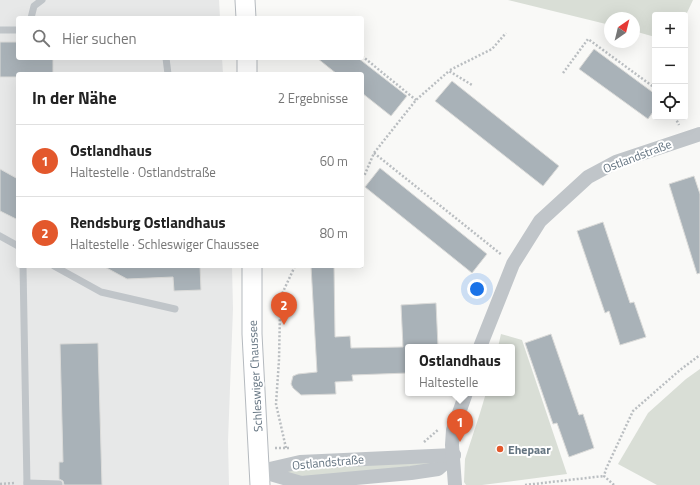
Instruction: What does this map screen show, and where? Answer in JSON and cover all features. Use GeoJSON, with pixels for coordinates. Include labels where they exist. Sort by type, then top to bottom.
{"type":"FeatureCollection","features":[{"type":"Feature","properties":{"kind":"main road"},"geometry":{"type":"LineString","coordinates":[[245,0],[246,16]]}},
{"type":"Feature","properties":{"kind":"main road"},"geometry":{"type":"LineString","coordinates":[[247,60],[247,72]]}},
{"type":"Feature","properties":{"kind":"main road","name":"Schleswiger Chaussee"},"geometry":{"type":"LineString","coordinates":[[252,268],[252,334],[260,478]]}},
{"type":"Feature","properties":{"kind":"street","name":"Ostlandstraße"},"geometry":{"type":"LineString","coordinates":[[481,344],[513,264],[540,220],[588,177],[616,162],[700,134]]}},
{"type":"Feature","properties":{"kind":"street"},"geometry":{"type":"LineString","coordinates":[[455,485],[454,455],[452,445],[453,430],[465,396]]}},
{"type":"Feature","properties":{"kind":"street","name":"Ostlandstraße"},"geometry":{"type":"LineString","coordinates":[[260,478],[300,462],[454,455]]}},
{"type":"Feature","properties":{"kind":"street","name":"Ostlandstraße"},"geometry":{"type":"LineString","coordinates":[[260,478],[303,483],[411,473],[438,469],[454,455]]}},
{"type":"Feature","properties":{"kind":"lane"},"geometry":{"type":"LineString","coordinates":[[32,16],[34,6],[42,0]]}},
{"type":"Feature","properties":{"kind":"lane"},"geometry":{"type":"LineString","coordinates":[[0,30],[16,30]]}},
{"type":"Feature","properties":{"kind":"lane"},"geometry":{"type":"LineString","coordinates":[[166,60],[168,72]]}},
{"type":"Feature","properties":{"kind":"lane"},"geometry":{"type":"LineString","coordinates":[[0,236],[16,245]]}},
{"type":"Feature","properties":{"kind":"lane"},"geometry":{"type":"LineString","coordinates":[[23,268],[27,484],[59,484]]}},
{"type":"Feature","properties":{"kind":"lane"},"geometry":{"type":"LineString","coordinates":[[58,268],[101,292],[175,309]]}},
{"type":"Feature","properties":{"kind":"path"},"geometry":{"type":"LineString","coordinates":[[364,175],[374,153],[416,100],[449,71],[492,49],[506,33]]}},
{"type":"Feature","properties":{"kind":"path"},"geometry":{"type":"LineString","coordinates":[[563,74],[588,39],[652,86]]}},
{"type":"Feature","properties":{"kind":"path"},"geometry":{"type":"LineString","coordinates":[[364,58],[416,100]]}},
{"type":"Feature","properties":{"kind":"path"},"geometry":{"type":"LineString","coordinates":[[449,71],[472,85]]}},
{"type":"Feature","properties":{"kind":"path"},"geometry":{"type":"LineString","coordinates":[[676,120],[680,129]]}},
{"type":"Feature","properties":{"kind":"path"},"geometry":{"type":"LineString","coordinates":[[374,153],[505,257]]}},
{"type":"Feature","properties":{"kind":"path"},"geometry":{"type":"LineString","coordinates":[[286,448],[276,404],[280,312],[282,294],[294,268]]}},
{"type":"Feature","properties":{"kind":"path"},"geometry":{"type":"LineString","coordinates":[[604,476],[606,468],[633,411],[680,370],[700,355]]}},
{"type":"Feature","properties":{"kind":"path"},"geometry":{"type":"LineString","coordinates":[[418,444],[424,442],[440,428]]}},
{"type":"Feature","properties":{"kind":"path"},"geometry":{"type":"LineString","coordinates":[[258,448],[294,448]]}},
{"type":"Feature","properties":{"kind":"path"},"geometry":{"type":"LineString","coordinates":[[525,485],[604,476],[614,485]]}},
{"type":"Feature","properties":{"kind":"path"},"geometry":{"type":"LineString","coordinates":[[0,484],[27,484]]}},
{"type":"Feature","properties":{"kind":"shaded area"},"geometry":{"type":"Polygon","coordinates":[[[0,0],[219,0],[220,16],[16,16],[16,60],[222,60],[223,72],[16,72],[16,268],[232,268],[233,309],[228,441],[229,485],[0,485],[0,0]]]}},
{"type":"Feature","properties":{"kind":"shaded area"},"geometry":{"type":"Polygon","coordinates":[[[508,0],[693,0],[687,12],[652,12],[652,36],[640,33],[640,12],[604,12],[604,24],[508,0]]]}},
{"type":"Feature","properties":{"kind":"shaded area"},"geometry":{"type":"Polygon","coordinates":[[[501,334],[522,340],[567,474],[482,485],[466,485],[464,482],[465,459],[485,396],[515,396],[515,344],[499,344],[501,334]]]}},
{"type":"Feature","properties":{"kind":"shaded area"},"geometry":{"type":"Polygon","coordinates":[[[700,369],[700,485],[657,485],[618,464],[648,413],[686,379],[700,369]]]}},
{"type":"Feature","properties":{"kind":"shaded area"},"geometry":{"type":"Polygon","coordinates":[[[454,455],[437,469],[303,483],[264,472],[454,455]]]}},
{"type":"Feature","properties":{"kind":"building"},"geometry":{"type":"Polygon","coordinates":[[[0,42],[16,42],[16,60],[53,60],[53,72],[16,72],[16,77],[0,77],[0,42]]]}},
{"type":"Feature","properties":{"kind":"building"},"geometry":{"type":"Polygon","coordinates":[[[594,49],[652,92],[652,113],[648,119],[579,69],[594,49]]]}},
{"type":"Feature","properties":{"kind":"building"},"geometry":{"type":"Polygon","coordinates":[[[320,60],[361,60],[407,96],[391,116],[364,95],[364,72],[334,72],[320,60]]]}},
{"type":"Feature","properties":{"kind":"building"},"geometry":{"type":"Polygon","coordinates":[[[452,81],[559,166],[543,186],[435,101],[452,81]]]}},
{"type":"Feature","properties":{"kind":"building"},"geometry":{"type":"Polygon","coordinates":[[[380,168],[487,254],[472,273],[365,187],[380,168]]]}},
{"type":"Feature","properties":{"kind":"building"},"geometry":{"type":"Polygon","coordinates":[[[0,169],[16,178],[16,219],[0,211],[0,169]]]}},
{"type":"Feature","properties":{"kind":"building"},"geometry":{"type":"Polygon","coordinates":[[[694,176],[700,194],[700,273],[697,274],[669,184],[694,176]]]}},
{"type":"Feature","properties":{"kind":"building"},"geometry":{"type":"Polygon","coordinates":[[[603,222],[630,303],[634,302],[646,337],[620,345],[609,311],[605,313],[577,231],[603,222]]]}},
{"type":"Feature","properties":{"kind":"building"},"geometry":{"type":"Polygon","coordinates":[[[107,268],[200,268],[201,290],[174,291],[173,277],[127,279],[107,268]]]}},
{"type":"Feature","properties":{"kind":"building"},"geometry":{"type":"Polygon","coordinates":[[[311,268],[334,268],[335,337],[350,336],[351,348],[403,347],[401,305],[436,303],[438,344],[405,344],[405,373],[352,375],[353,381],[335,382],[336,394],[301,395],[293,388],[291,384],[293,376],[317,372],[311,268]]]}},
{"type":"Feature","properties":{"kind":"building"},"geometry":{"type":"Polygon","coordinates":[[[551,334],[579,415],[583,414],[594,448],[569,457],[557,423],[553,424],[525,343],[551,334]]]}},
{"type":"Feature","properties":{"kind":"building"},"geometry":{"type":"Polygon","coordinates":[[[98,343],[102,485],[64,485],[63,481],[59,479],[59,462],[63,462],[60,344],[98,343]]]}},
{"type":"Feature","properties":{"kind":"place","name":"Rendsburg Ostlandhaus"},"geometry":{"type":"Point","coordinates":[284,325]}},
{"type":"Feature","properties":{"kind":"place","name":"Ostlandhaus"},"geometry":{"type":"Point","coordinates":[460,442]}},
{"type":"Feature","properties":{"kind":"place","name":"Ehepaar"},"geometry":{"type":"Point","coordinates":[500,449]}}]}
